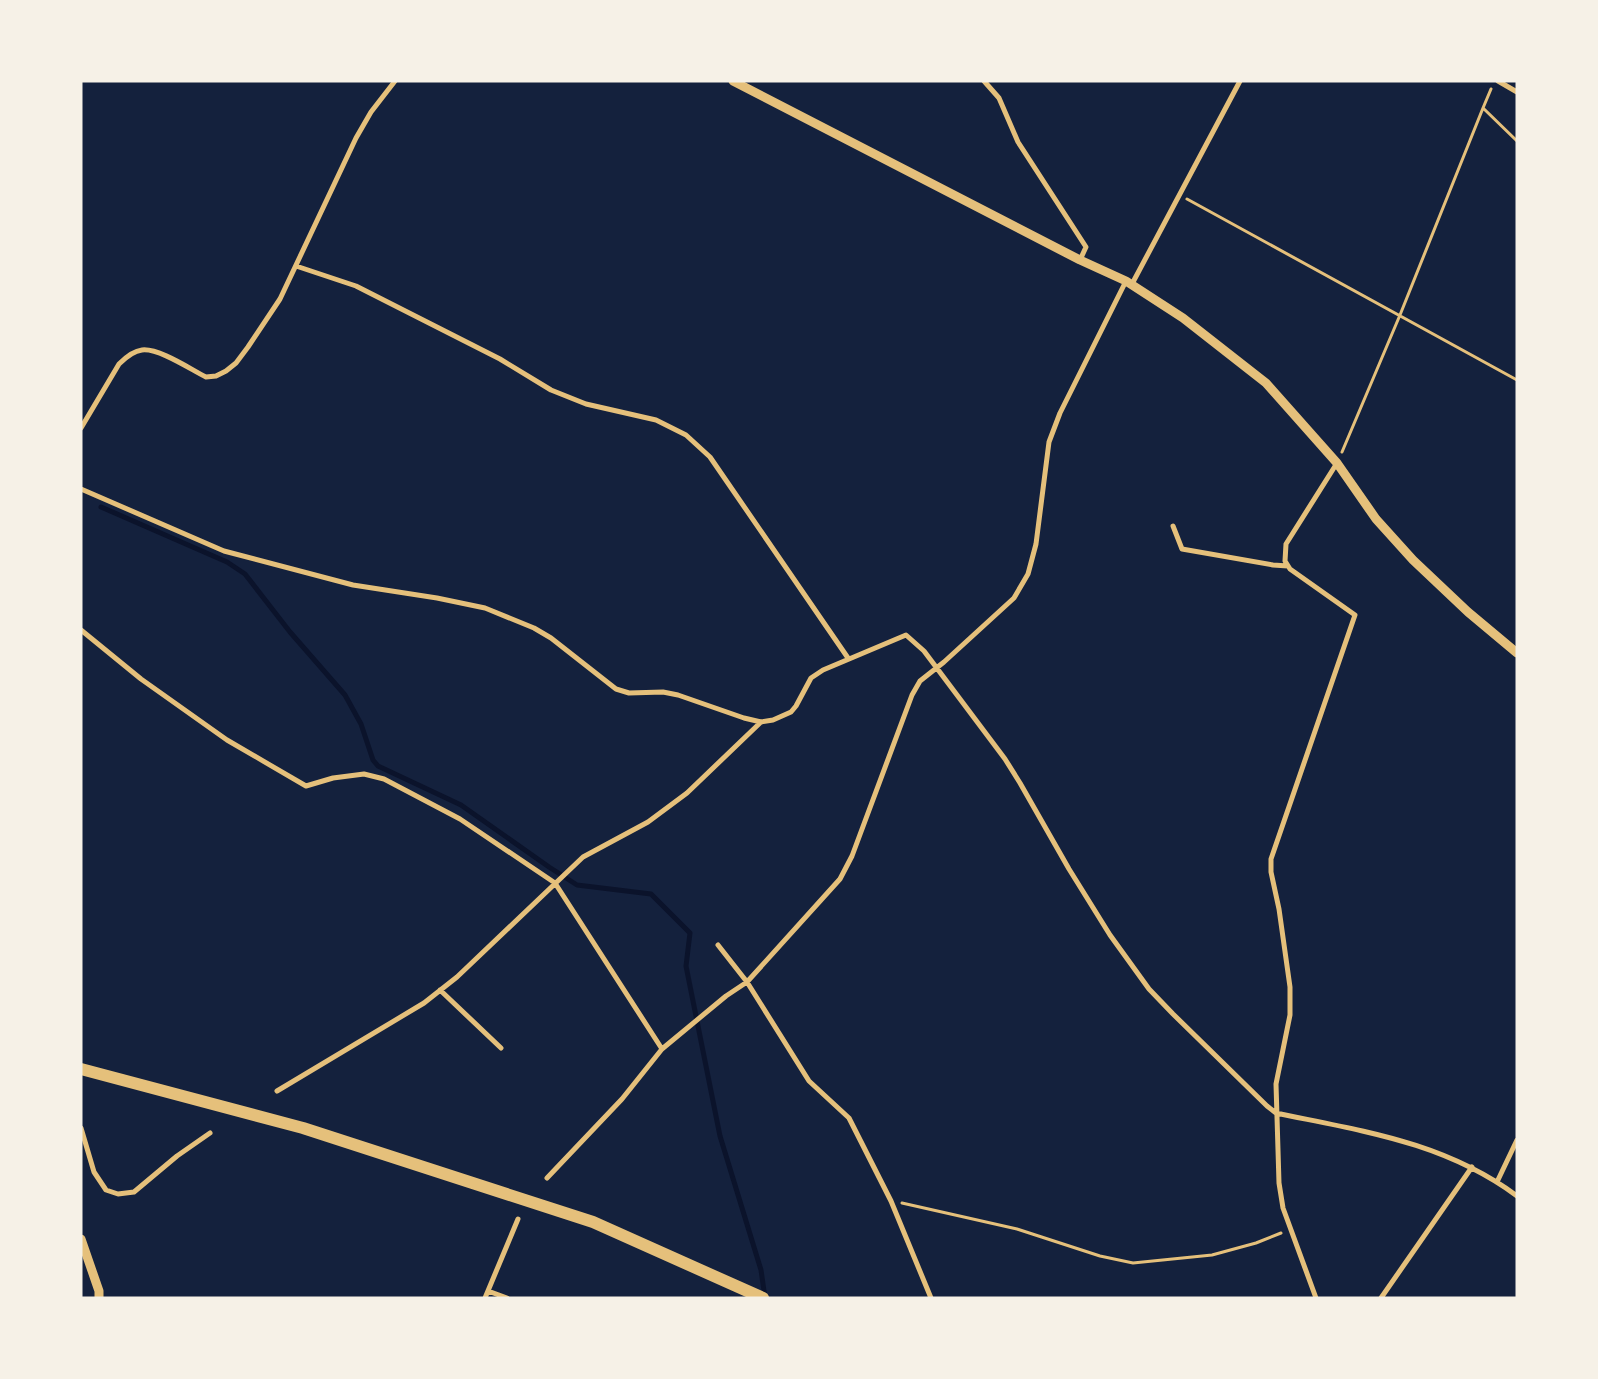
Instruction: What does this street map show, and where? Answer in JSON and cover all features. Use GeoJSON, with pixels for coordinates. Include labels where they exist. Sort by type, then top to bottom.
{"type":"FeatureCollection","features":[{"type":"Feature","properties":{"kind":"main road"},"geometry":{"type":"LineString","coordinates":[[81,1069],[303,1128],[585,1219],[760,1296]]}},
{"type":"Feature","properties":{"kind":"street"},"geometry":{"type":"LineString","coordinates":[[81,428],[119,364],[127,356],[140,350],[152,350],[206,377],[216,376],[236,363],[280,299],[356,138],[371,112],[395,81]]}},
{"type":"Feature","properties":{"kind":"street"},"geometry":{"type":"LineString","coordinates":[[733,81],[1080,260],[1129,282],[1183,318],[1266,383],[1337,463],[1376,519],[1413,560],[1468,612],[1517,653]]}},
{"type":"Feature","properties":{"kind":"street"},"geometry":{"type":"LineString","coordinates":[[984,81],[999,98],[1018,142],[1086,247],[1080,260]]}},
{"type":"Feature","properties":{"kind":"street"},"geometry":{"type":"LineString","coordinates":[[548,1178],[622,1099],[662,1049],[726,996],[747,982],[840,879],[852,856],[912,695],[920,681],[937,668],[1014,598],[1028,574],[1036,544],[1049,442],[1060,413],[1129,282],[1180,196],[1240,81]]}},
{"type":"Feature","properties":{"kind":"street"},"geometry":{"type":"LineString","coordinates":[[1496,81],[1517,92]]}},
{"type":"Feature","properties":{"kind":"street"},"geometry":{"type":"LineString","coordinates":[[296,266],[356,286],[500,359],[551,390],[586,404],[656,420],[686,434],[710,457],[848,658]]}},
{"type":"Feature","properties":{"kind":"street"},"geometry":{"type":"LineString","coordinates":[[1316,1298],[1284,1208],[1279,1183],[1276,1084],[1290,1015],[1290,987],[1279,909],[1271,872],[1271,858],[1355,615],[1290,569],[1285,561],[1286,544],[1337,463]]}},
{"type":"Feature","properties":{"kind":"street"},"geometry":{"type":"LineString","coordinates":[[81,489],[224,551],[353,585],[437,598],[485,608],[511,618],[551,638],[616,689],[629,693],[663,692],[678,695],[761,722],[773,720],[790,712],[796,706],[811,678],[823,670],[906,635],[924,651],[1005,759],[1068,869],[1110,935],[1150,989],[1172,1014],[1267,1106],[1276,1112],[1414,1143],[1472,1167],[1517,1196]]}},
{"type":"Feature","properties":{"kind":"street"},"geometry":{"type":"LineString","coordinates":[[1173,526],[1182,549],[1273,566],[1288,566]]}},
{"type":"Feature","properties":{"kind":"street"},"geometry":{"type":"LineString","coordinates":[[81,630],[141,679],[226,740],[306,786],[333,778],[364,774],[384,779],[460,819],[555,883],[662,1049]]}},
{"type":"Feature","properties":{"kind":"street"},"geometry":{"type":"LineString","coordinates":[[277,1091],[424,1003],[457,977],[583,857],[648,822],[687,793],[761,722]]}},
{"type":"Feature","properties":{"kind":"street"},"geometry":{"type":"LineString","coordinates":[[718,945],[747,982],[809,1081],[849,1118],[891,1201],[931,1298]]}},
{"type":"Feature","properties":{"kind":"street"},"geometry":{"type":"LineString","coordinates":[[440,990],[501,1048]]}},
{"type":"Feature","properties":{"kind":"street"},"geometry":{"type":"LineString","coordinates":[[81,1128],[94,1172],[106,1190],[118,1194],[134,1192],[177,1156],[210,1133]]}},
{"type":"Feature","properties":{"kind":"street"},"geometry":{"type":"LineString","coordinates":[[1497,1182],[1517,1140]]}},
{"type":"Feature","properties":{"kind":"street"},"geometry":{"type":"LineString","coordinates":[[1381,1298],[1472,1167]]}},
{"type":"Feature","properties":{"kind":"street"},"geometry":{"type":"LineString","coordinates":[[485,1298],[518,1219]]}},
{"type":"Feature","properties":{"kind":"street"},"geometry":{"type":"LineString","coordinates":[[81,1239],[99,1291],[99,1298]]}},
{"type":"Feature","properties":{"kind":"street"},"geometry":{"type":"LineString","coordinates":[[488,1290],[507,1298]]}},
{"type":"Feature","properties":{"kind":"path"},"geometry":{"type":"LineString","coordinates":[[1337,463],[1400,315],[1483,108],[1496,81]]}},
{"type":"Feature","properties":{"kind":"path"},"geometry":{"type":"LineString","coordinates":[[1483,108],[1517,141]]}},
{"type":"Feature","properties":{"kind":"path"},"geometry":{"type":"LineString","coordinates":[[1180,196],[1517,380]]}},
{"type":"Feature","properties":{"kind":"path"},"geometry":{"type":"LineString","coordinates":[[891,1201],[1017,1229],[1100,1256],[1133,1263],[1212,1255],[1256,1243],[1292,1229]]}},
{"type":"Feature","properties":{"kind":"waterway"},"geometry":{"type":"LineString","coordinates":[[101,507],[227,562],[245,574],[290,632],[345,695],[361,724],[373,760],[378,766],[461,805],[577,885],[651,894],[690,933],[686,966],[720,1136],[761,1270],[765,1298]]}}]}
